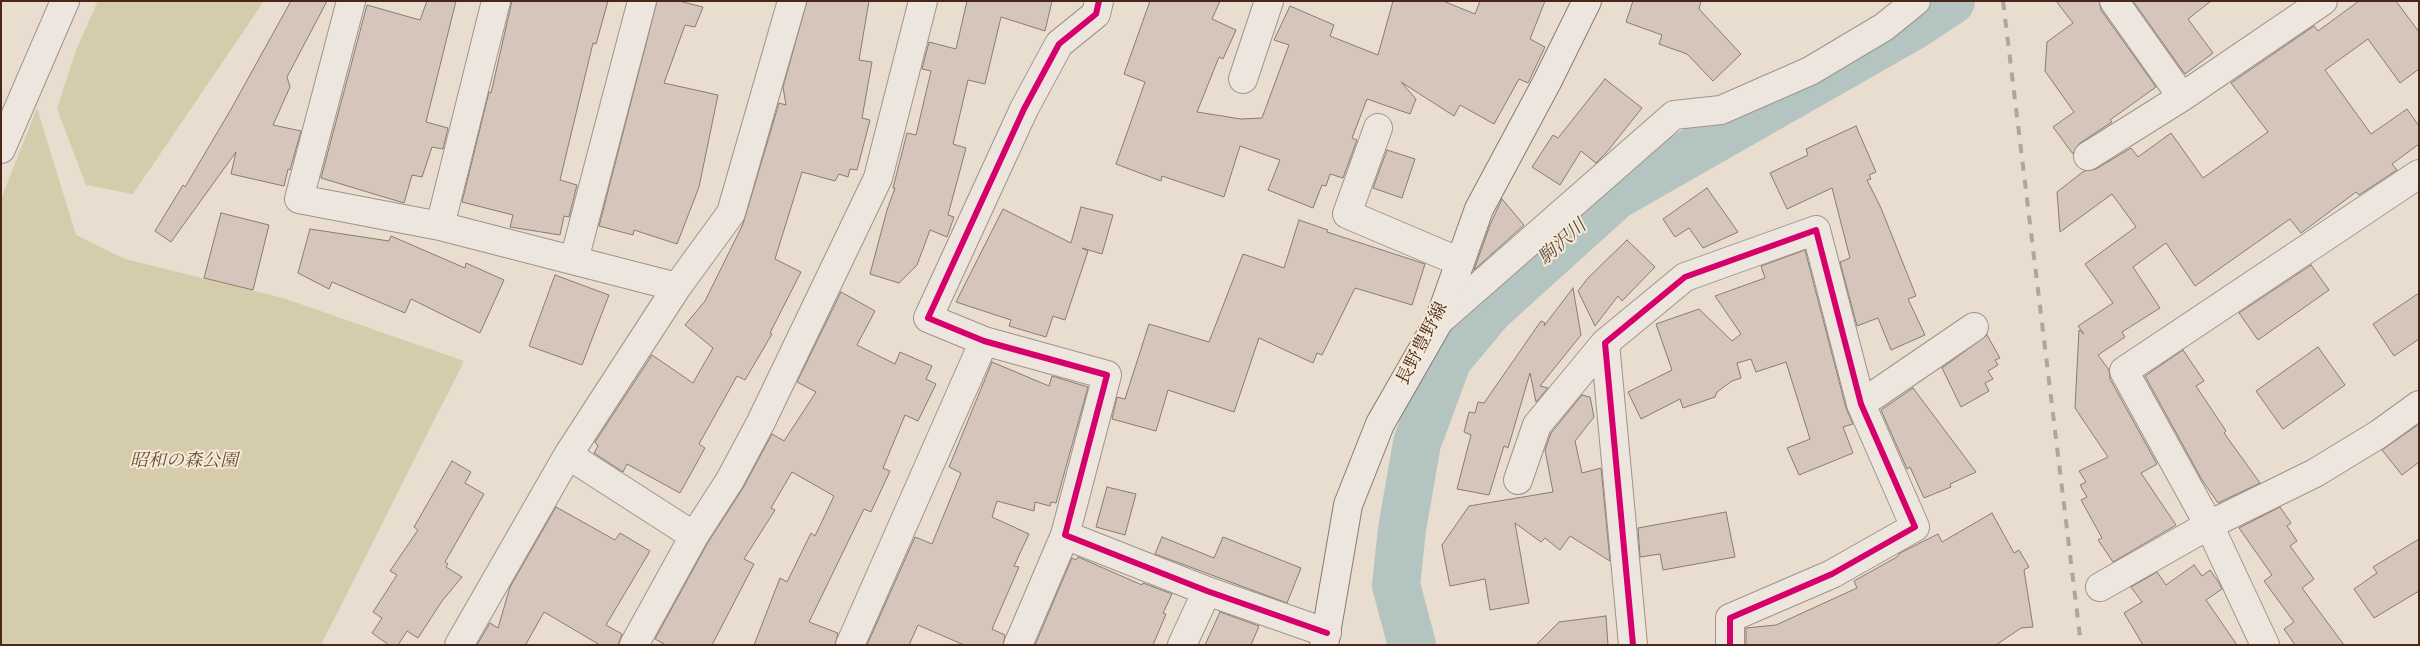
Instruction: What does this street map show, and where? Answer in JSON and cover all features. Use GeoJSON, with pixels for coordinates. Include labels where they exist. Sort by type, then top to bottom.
{"type":"FeatureCollection","features":[{"type":"Feature","properties":{"kind":"street"},"geometry":{"type":"LineString","coordinates":[[1,149],[65,1]]}},
{"type":"Feature","properties":{"kind":"street"},"geometry":{"type":"LineString","coordinates":[[351,1],[300,199],[440,226],[677,287]]}},
{"type":"Feature","properties":{"kind":"street"},"geometry":{"type":"LineString","coordinates":[[440,226],[496,1]]}},
{"type":"Feature","properties":{"kind":"street"},"geometry":{"type":"LineString","coordinates":[[574,260],[642,1]]}},
{"type":"Feature","properties":{"kind":"street"},"geometry":{"type":"LineString","coordinates":[[459,645],[568,454],[677,287],[731,213],[792,1]]}},
{"type":"Feature","properties":{"kind":"street"},"geometry":{"type":"LineString","coordinates":[[634,645],[694,536],[730,480],[761,422],[878,178],[923,1]]}},
{"type":"Feature","properties":{"kind":"street"},"geometry":{"type":"LineString","coordinates":[[1018,645],[1065,535],[1107,375],[984,341],[928,318],[1024,109],[1059,44],[1096,14],[1099,1]]}},
{"type":"Feature","properties":{"kind":"street"},"geometry":{"type":"LineString","coordinates":[[1244,79],[1269,1]]}},
{"type":"Feature","properties":{"kind":"street","name":"長野豊野線"},"geometry":{"type":"LineString","coordinates":[[1326,639],[1348,505],[1380,424],[1439,321],[1479,209],[1548,82],[1587,1]]}},
{"type":"Feature","properties":{"kind":"street"},"geometry":{"type":"LineString","coordinates":[[1439,321],[1674,115],[1721,110],[1810,72],[1884,27],[1916,1]]}},
{"type":"Feature","properties":{"kind":"street"},"geometry":{"type":"LineString","coordinates":[[2114,1],[2182,97]]}},
{"type":"Feature","properties":{"kind":"street"},"geometry":{"type":"LineString","coordinates":[[2088,156],[2182,97],[2323,1]]}},
{"type":"Feature","properties":{"kind":"street"},"geometry":{"type":"LineString","coordinates":[[1378,128],[1346,214],[1460,262]]}},
{"type":"Feature","properties":{"kind":"street"},"geometry":{"type":"LineString","coordinates":[[2265,645],[2209,525],[2124,371],[2419,174]]}},
{"type":"Feature","properties":{"kind":"street"},"geometry":{"type":"LineString","coordinates":[[1518,480],[1537,425],[1605,343],[1686,277],[1816,230],[1861,404],[1915,527],[1832,574],[1730,618],[1730,645]]}},
{"type":"Feature","properties":{"kind":"street"},"geometry":{"type":"LineString","coordinates":[[1861,404],[1974,327]]}},
{"type":"Feature","properties":{"kind":"street"},"geometry":{"type":"LineString","coordinates":[[850,645],[984,341]]}},
{"type":"Feature","properties":{"kind":"street"},"geometry":{"type":"LineString","coordinates":[[1605,343],[1633,645]]}},
{"type":"Feature","properties":{"kind":"street"},"geometry":{"type":"LineString","coordinates":[[2100,587],[2209,525],[2315,473],[2379,434],[2419,405]]}},
{"type":"Feature","properties":{"kind":"street"},"geometry":{"type":"LineString","coordinates":[[568,454],[694,536]]}},
{"type":"Feature","properties":{"kind":"street"},"geometry":{"type":"LineString","coordinates":[[1065,535],[1326,639]]}},
{"type":"Feature","properties":{"kind":"street"},"geometry":{"type":"LineString","coordinates":[[1182,645],[1206,592]]}},
{"type":"Feature","properties":{"kind":"green space"},"geometry":{"type":"Polygon","coordinates":[[[98,1],[264,1],[133,194],[86,185],[57,109],[76,50],[98,1]]]}},
{"type":"Feature","properties":{"kind":"green space","name":"昭和の森公園"},"geometry":{"type":"Polygon","coordinates":[[[37,108],[76,235],[125,259],[283,298],[464,361],[321,645],[1,645],[1,199],[37,108]]]}},
{"type":"Feature","properties":{"kind":"building"},"geometry":{"type":"Polygon","coordinates":[[[291,1],[327,1],[287,77],[290,87],[273,125],[301,131],[284,186],[231,174],[236,152],[171,242],[155,231],[183,185],[185,187],[230,111],[291,1]]]}},
{"type":"Feature","properties":{"kind":"building"},"geometry":{"type":"Polygon","coordinates":[[[427,1],[456,1],[426,122],[448,128],[443,149],[432,147],[422,177],[412,175],[404,203],[321,178],[367,5],[420,20],[427,1]]]}},
{"type":"Feature","properties":{"kind":"building"},"geometry":{"type":"Polygon","coordinates":[[[512,1],[608,1],[596,44],[593,43],[560,180],[577,185],[569,217],[564,216],[560,235],[510,227],[513,215],[462,202],[489,92],[491,93],[512,1]]]}},
{"type":"Feature","properties":{"kind":"building"},"geometry":{"type":"Polygon","coordinates":[[[657,1],[679,1],[703,7],[695,27],[685,25],[664,83],[718,95],[699,187],[677,244],[634,230],[633,235],[599,226],[657,1]]]}},
{"type":"Feature","properties":{"kind":"building"},"geometry":{"type":"Polygon","coordinates":[[[807,1],[869,1],[859,60],[872,62],[862,118],[870,120],[857,170],[850,169],[848,177],[839,174],[835,181],[802,172],[775,259],[801,272],[770,333],[772,334],[745,380],[737,376],[699,444],[705,448],[680,493],[627,464],[623,472],[594,453],[598,446],[595,442],[652,355],[693,383],[713,348],[685,325],[705,301],[743,224],[779,103],[786,105],[783,87],[807,1]]]}},
{"type":"Feature","properties":{"kind":"building"},"geometry":{"type":"Polygon","coordinates":[[[967,1],[1052,1],[1045,31],[1001,17],[985,84],[968,80],[953,144],[966,148],[948,215],[954,217],[947,237],[930,230],[917,265],[899,283],[870,274],[887,210],[895,188],[893,188],[907,133],[916,135],[931,71],[922,69],[929,42],[956,49],[967,1]]]}},
{"type":"Feature","properties":{"kind":"building"},"geometry":{"type":"Polygon","coordinates":[[[1150,1],[1220,1],[1212,19],[1236,30],[1223,59],[1219,57],[1197,112],[1241,119],[1262,118],[1289,45],[1274,40],[1290,6],[1334,25],[1330,36],[1378,55],[1393,1],[1443,1],[1475,14],[1480,1],[1545,1],[1530,39],[1545,47],[1528,83],[1519,79],[1494,124],[1460,105],[1454,116],[1401,82],[1416,99],[1410,114],[1367,99],[1352,138],[1357,140],[1343,178],[1330,174],[1326,186],[1322,185],[1313,208],[1268,190],[1280,160],[1240,146],[1224,197],[1162,176],[1161,181],[1116,164],[1145,82],[1124,74],[1150,1]]]}},
{"type":"Feature","properties":{"kind":"building"},"geometry":{"type":"Polygon","coordinates":[[[1633,1],[1701,1],[1699,9],[1741,54],[1713,81],[1687,54],[1659,44],[1662,35],[1626,22],[1633,1]]]}},
{"type":"Feature","properties":{"kind":"building"},"geometry":{"type":"Polygon","coordinates":[[[2056,1],[2099,1],[2101,10],[2156,87],[2110,120],[2112,122],[2080,143],[2073,154],[2053,127],[2074,112],[2045,71],[2047,42],[2073,23],[2056,1]]]}},
{"type":"Feature","properties":{"kind":"building"},"geometry":{"type":"Polygon","coordinates":[[[2133,1],[2211,1],[2188,19],[2213,53],[2185,74],[2133,1]]]}},
{"type":"Feature","properties":{"kind":"building"},"geometry":{"type":"Polygon","coordinates":[[[2359,1],[2396,1],[2419,32],[2419,69],[2400,83],[2368,39],[2325,70],[2371,134],[2407,109],[2419,126],[2419,144],[2392,164],[2397,170],[2359,195],[2356,192],[2301,233],[2290,219],[2195,286],[2166,243],[2133,267],[2160,308],[2122,332],[2125,337],[2098,355],[2109,370],[2110,379],[2157,464],[2141,473],[2176,525],[2113,562],[2098,540],[2102,538],[2081,500],[2087,497],[2080,485],[2086,482],[2079,471],[2108,457],[2075,408],[2079,330],[2084,334],[2078,326],[2113,303],[2085,264],[2136,227],[2112,194],[2060,232],[2057,192],[2084,171],[2096,169],[2131,148],[2138,157],[2171,133],[2203,178],[2268,132],[2231,83],[2314,26],[2318,31],[2359,1]]]}},
{"type":"Feature","properties":{"kind":"building"},"geometry":{"type":"Polygon","coordinates":[[[1605,79],[1642,108],[1596,163],[1581,151],[1560,185],[1532,167],[1553,135],[1558,138],[1605,79]]]}},
{"type":"Feature","properties":{"kind":"building"},"geometry":{"type":"Polygon","coordinates":[[[1856,126],[1876,172],[1869,175],[1871,179],[1867,180],[1881,208],[1916,296],[1908,299],[1925,335],[1891,350],[1878,318],[1857,326],[1840,262],[1850,258],[1832,188],[1787,209],[1770,173],[1808,155],[1806,149],[1856,126]]]}},
{"type":"Feature","properties":{"kind":"building"},"geometry":{"type":"Polygon","coordinates":[[[1387,150],[1415,159],[1402,198],[1373,188],[1387,150]]]}},
{"type":"Feature","properties":{"kind":"building"},"geometry":{"type":"Polygon","coordinates":[[[1707,188],[1738,232],[1703,248],[1689,228],[1675,237],[1663,219],[1707,188]]]}},
{"type":"Feature","properties":{"kind":"building"},"geometry":{"type":"Polygon","coordinates":[[[1502,199],[1524,225],[1474,270],[1490,225],[1502,199]]]}},
{"type":"Feature","properties":{"kind":"building"},"geometry":{"type":"Polygon","coordinates":[[[1081,207],[1113,215],[1102,254],[1082,248],[1088,251],[1065,320],[1053,316],[1046,337],[1009,326],[1011,320],[956,302],[1003,209],[1071,243],[1081,207]]]}},
{"type":"Feature","properties":{"kind":"building"},"geometry":{"type":"Polygon","coordinates":[[[221,213],[269,225],[253,290],[204,278],[221,213]]]}},
{"type":"Feature","properties":{"kind":"building"},"geometry":{"type":"Polygon","coordinates":[[[1299,220],[1328,230],[1327,232],[1425,264],[1412,305],[1355,288],[1322,355],[1317,353],[1313,363],[1259,338],[1234,412],[1168,390],[1156,431],[1112,419],[1117,397],[1125,399],[1149,324],[1209,342],[1243,254],[1284,268],[1299,220]]]}},
{"type":"Feature","properties":{"kind":"building"},"geometry":{"type":"Polygon","coordinates":[[[310,229],[389,241],[391,236],[465,268],[466,263],[504,280],[480,333],[411,299],[405,313],[332,282],[329,289],[298,273],[310,229]]]}},
{"type":"Feature","properties":{"kind":"building"},"geometry":{"type":"Polygon","coordinates":[[[1627,240],[1655,267],[1622,301],[1618,296],[1595,326],[1578,291],[1588,278],[1627,240]]]}},
{"type":"Feature","properties":{"kind":"building"},"geometry":{"type":"Polygon","coordinates":[[[1805,250],[1846,408],[1853,424],[1843,427],[1853,453],[1799,475],[1787,448],[1810,439],[1786,362],[1756,372],[1751,359],[1737,363],[1741,378],[1732,381],[1717,392],[1715,397],[1683,408],[1680,399],[1641,419],[1628,392],[1672,370],[1656,324],[1699,309],[1732,341],[1741,334],[1715,296],[1765,278],[1761,266],[1805,250]]]}},
{"type":"Feature","properties":{"kind":"building"},"geometry":{"type":"Polygon","coordinates":[[[2311,265],[2329,290],[2258,340],[2239,313],[2311,265]]]}},
{"type":"Feature","properties":{"kind":"building"},"geometry":{"type":"Polygon","coordinates":[[[555,275],[609,295],[582,365],[529,346],[555,275]]]}},
{"type":"Feature","properties":{"kind":"building"},"geometry":{"type":"Polygon","coordinates":[[[1573,288],[1581,335],[1540,386],[1548,388],[1536,402],[1530,373],[1508,448],[1504,446],[1489,495],[1457,489],[1471,435],[1464,432],[1469,412],[1475,413],[1478,402],[1484,403],[1541,321],[1545,323],[1544,326],[1573,288]]]}},
{"type":"Feature","properties":{"kind":"building"},"geometry":{"type":"Polygon","coordinates":[[[841,292],[875,311],[857,345],[895,364],[900,352],[932,366],[926,379],[936,384],[918,421],[905,415],[883,468],[890,471],[871,512],[864,509],[809,622],[838,633],[835,645],[754,645],[780,578],[787,582],[811,533],[815,536],[834,496],[792,472],[771,508],[775,510],[744,559],[754,564],[712,645],[666,645],[655,639],[707,544],[743,488],[772,434],[784,441],[816,392],[797,382],[841,292]]]}},
{"type":"Feature","properties":{"kind":"building"},"geometry":{"type":"Polygon","coordinates":[[[2419,293],[2419,339],[2394,356],[2373,324],[2419,293]]]}},
{"type":"Feature","properties":{"kind":"building"},"geometry":{"type":"Polygon","coordinates":[[[1987,335],[2000,358],[1995,360],[1998,365],[1988,371],[1993,379],[1985,383],[1989,391],[1961,407],[1942,368],[1987,335]]]}},
{"type":"Feature","properties":{"kind":"building"},"geometry":{"type":"Polygon","coordinates":[[[2318,347],[2345,385],[2283,429],[2256,391],[2318,347]]]}},
{"type":"Feature","properties":{"kind":"building"},"geometry":{"type":"Polygon","coordinates":[[[2183,350],[2204,381],[2196,386],[2226,431],[2224,433],[2260,483],[2218,503],[2202,480],[2145,376],[2183,350]]]}},
{"type":"Feature","properties":{"kind":"building"},"geometry":{"type":"Polygon","coordinates":[[[992,362],[1049,386],[1052,376],[1088,387],[1056,503],[1051,502],[1050,506],[1035,502],[1034,511],[997,501],[992,517],[1029,534],[1014,566],[1019,567],[992,629],[1005,635],[1003,645],[964,645],[918,625],[909,645],[867,645],[915,537],[932,544],[961,473],[949,467],[992,362]]]}},
{"type":"Feature","properties":{"kind":"building"},"geometry":{"type":"Polygon","coordinates":[[[1913,388],[1976,472],[1950,484],[1951,487],[1924,498],[1910,467],[1907,469],[1881,410],[1913,388]]]}},
{"type":"Feature","properties":{"kind":"building"},"geometry":{"type":"Polygon","coordinates":[[[1582,395],[1590,397],[1594,417],[1575,441],[1582,473],[1601,468],[1610,561],[1570,536],[1560,550],[1545,538],[1541,542],[1515,523],[1529,603],[1490,610],[1485,579],[1450,586],[1442,545],[1469,506],[1553,492],[1545,450],[1551,433],[1582,395]]]}},
{"type":"Feature","properties":{"kind":"building"},"geometry":{"type":"Polygon","coordinates":[[[2419,424],[2419,462],[2402,475],[2382,450],[2419,424]]]}},
{"type":"Feature","properties":{"kind":"building"},"geometry":{"type":"Polygon","coordinates":[[[452,461],[471,472],[465,483],[484,494],[445,562],[448,564],[446,567],[462,577],[442,601],[418,638],[407,631],[398,645],[389,645],[372,633],[382,618],[373,612],[397,575],[390,571],[418,530],[414,527],[452,461]]]}},
{"type":"Feature","properties":{"kind":"building"},"geometry":{"type":"Polygon","coordinates":[[[1107,487],[1136,494],[1125,535],[1096,527],[1107,487]]]}},
{"type":"Feature","properties":{"kind":"building"},"geometry":{"type":"Polygon","coordinates":[[[556,507],[615,540],[620,533],[650,551],[606,625],[622,634],[618,645],[600,645],[544,612],[527,645],[477,645],[490,623],[498,628],[510,587],[556,507]]]}},
{"type":"Feature","properties":{"kind":"building"},"geometry":{"type":"Polygon","coordinates":[[[2280,507],[2291,523],[2287,526],[2297,541],[2290,546],[2314,579],[2302,588],[2344,645],[2295,645],[2284,629],[2294,622],[2264,581],[2272,575],[2239,528],[2280,507]]]}},
{"type":"Feature","properties":{"kind":"building"},"geometry":{"type":"Polygon","coordinates":[[[1726,512],[1735,557],[1663,570],[1660,554],[1640,557],[1638,528],[1726,512]]]}},
{"type":"Feature","properties":{"kind":"building"},"geometry":{"type":"Polygon","coordinates":[[[1992,513],[2014,553],[2019,550],[2029,567],[2024,570],[2033,627],[2021,628],[1996,645],[1746,645],[1746,628],[1776,625],[1857,588],[1854,581],[1897,557],[1900,553],[1938,534],[1942,542],[1992,513]]]}},
{"type":"Feature","properties":{"kind":"building"},"geometry":{"type":"Polygon","coordinates":[[[1162,537],[1214,558],[1223,537],[1301,568],[1287,603],[1155,554],[1162,537]]]}},
{"type":"Feature","properties":{"kind":"building"},"geometry":{"type":"Polygon","coordinates":[[[2419,539],[2419,591],[2374,618],[2354,589],[2377,573],[2373,567],[2419,539]]]}},
{"type":"Feature","properties":{"kind":"building"},"geometry":{"type":"Polygon","coordinates":[[[1078,557],[1142,585],[1143,583],[1172,594],[1163,613],[1166,614],[1153,645],[1035,645],[1072,558],[1076,560],[1078,557]]]}},
{"type":"Feature","properties":{"kind":"building"},"geometry":{"type":"Polygon","coordinates":[[[2194,565],[2202,576],[2210,570],[2219,583],[2222,589],[2206,600],[2237,645],[2143,645],[2124,613],[2142,602],[2131,587],[2157,572],[2166,585],[2194,565]]]}},
{"type":"Feature","properties":{"kind":"building"},"geometry":{"type":"Polygon","coordinates":[[[1220,612],[1259,626],[1251,645],[1205,645],[1220,612]]]}},
{"type":"Feature","properties":{"kind":"building"},"geometry":{"type":"Polygon","coordinates":[[[1606,616],[1608,645],[1536,645],[1559,622],[1606,616]]]}},
{"type":"Feature","properties":{"kind":"waterway","name":"駒沢川"},"geometry":{"type":"LineString","coordinates":[[1412,645],[1396,585],[1402,529],[1417,443],[1448,359],[1489,310],[1615,196],[1913,26],[1951,1]]}},
{"type":"Feature","properties":{"kind":"railway"},"geometry":{"type":"LineString","coordinates":[[2003,1],[2081,645]]}},
{"type":"Feature","properties":{"kind":"cycle path"},"geometry":{"type":"LineString","coordinates":[[1099,1],[1096,14],[1059,44],[1024,109],[928,318],[984,341],[1107,375],[1065,535],[1207,591],[1327,633]]}},
{"type":"Feature","properties":{"kind":"cycle path"},"geometry":{"type":"LineString","coordinates":[[1633,645],[1605,343],[1685,277],[1816,230],[1861,404],[1915,527],[1832,574],[1730,618],[1730,645]]}}]}
